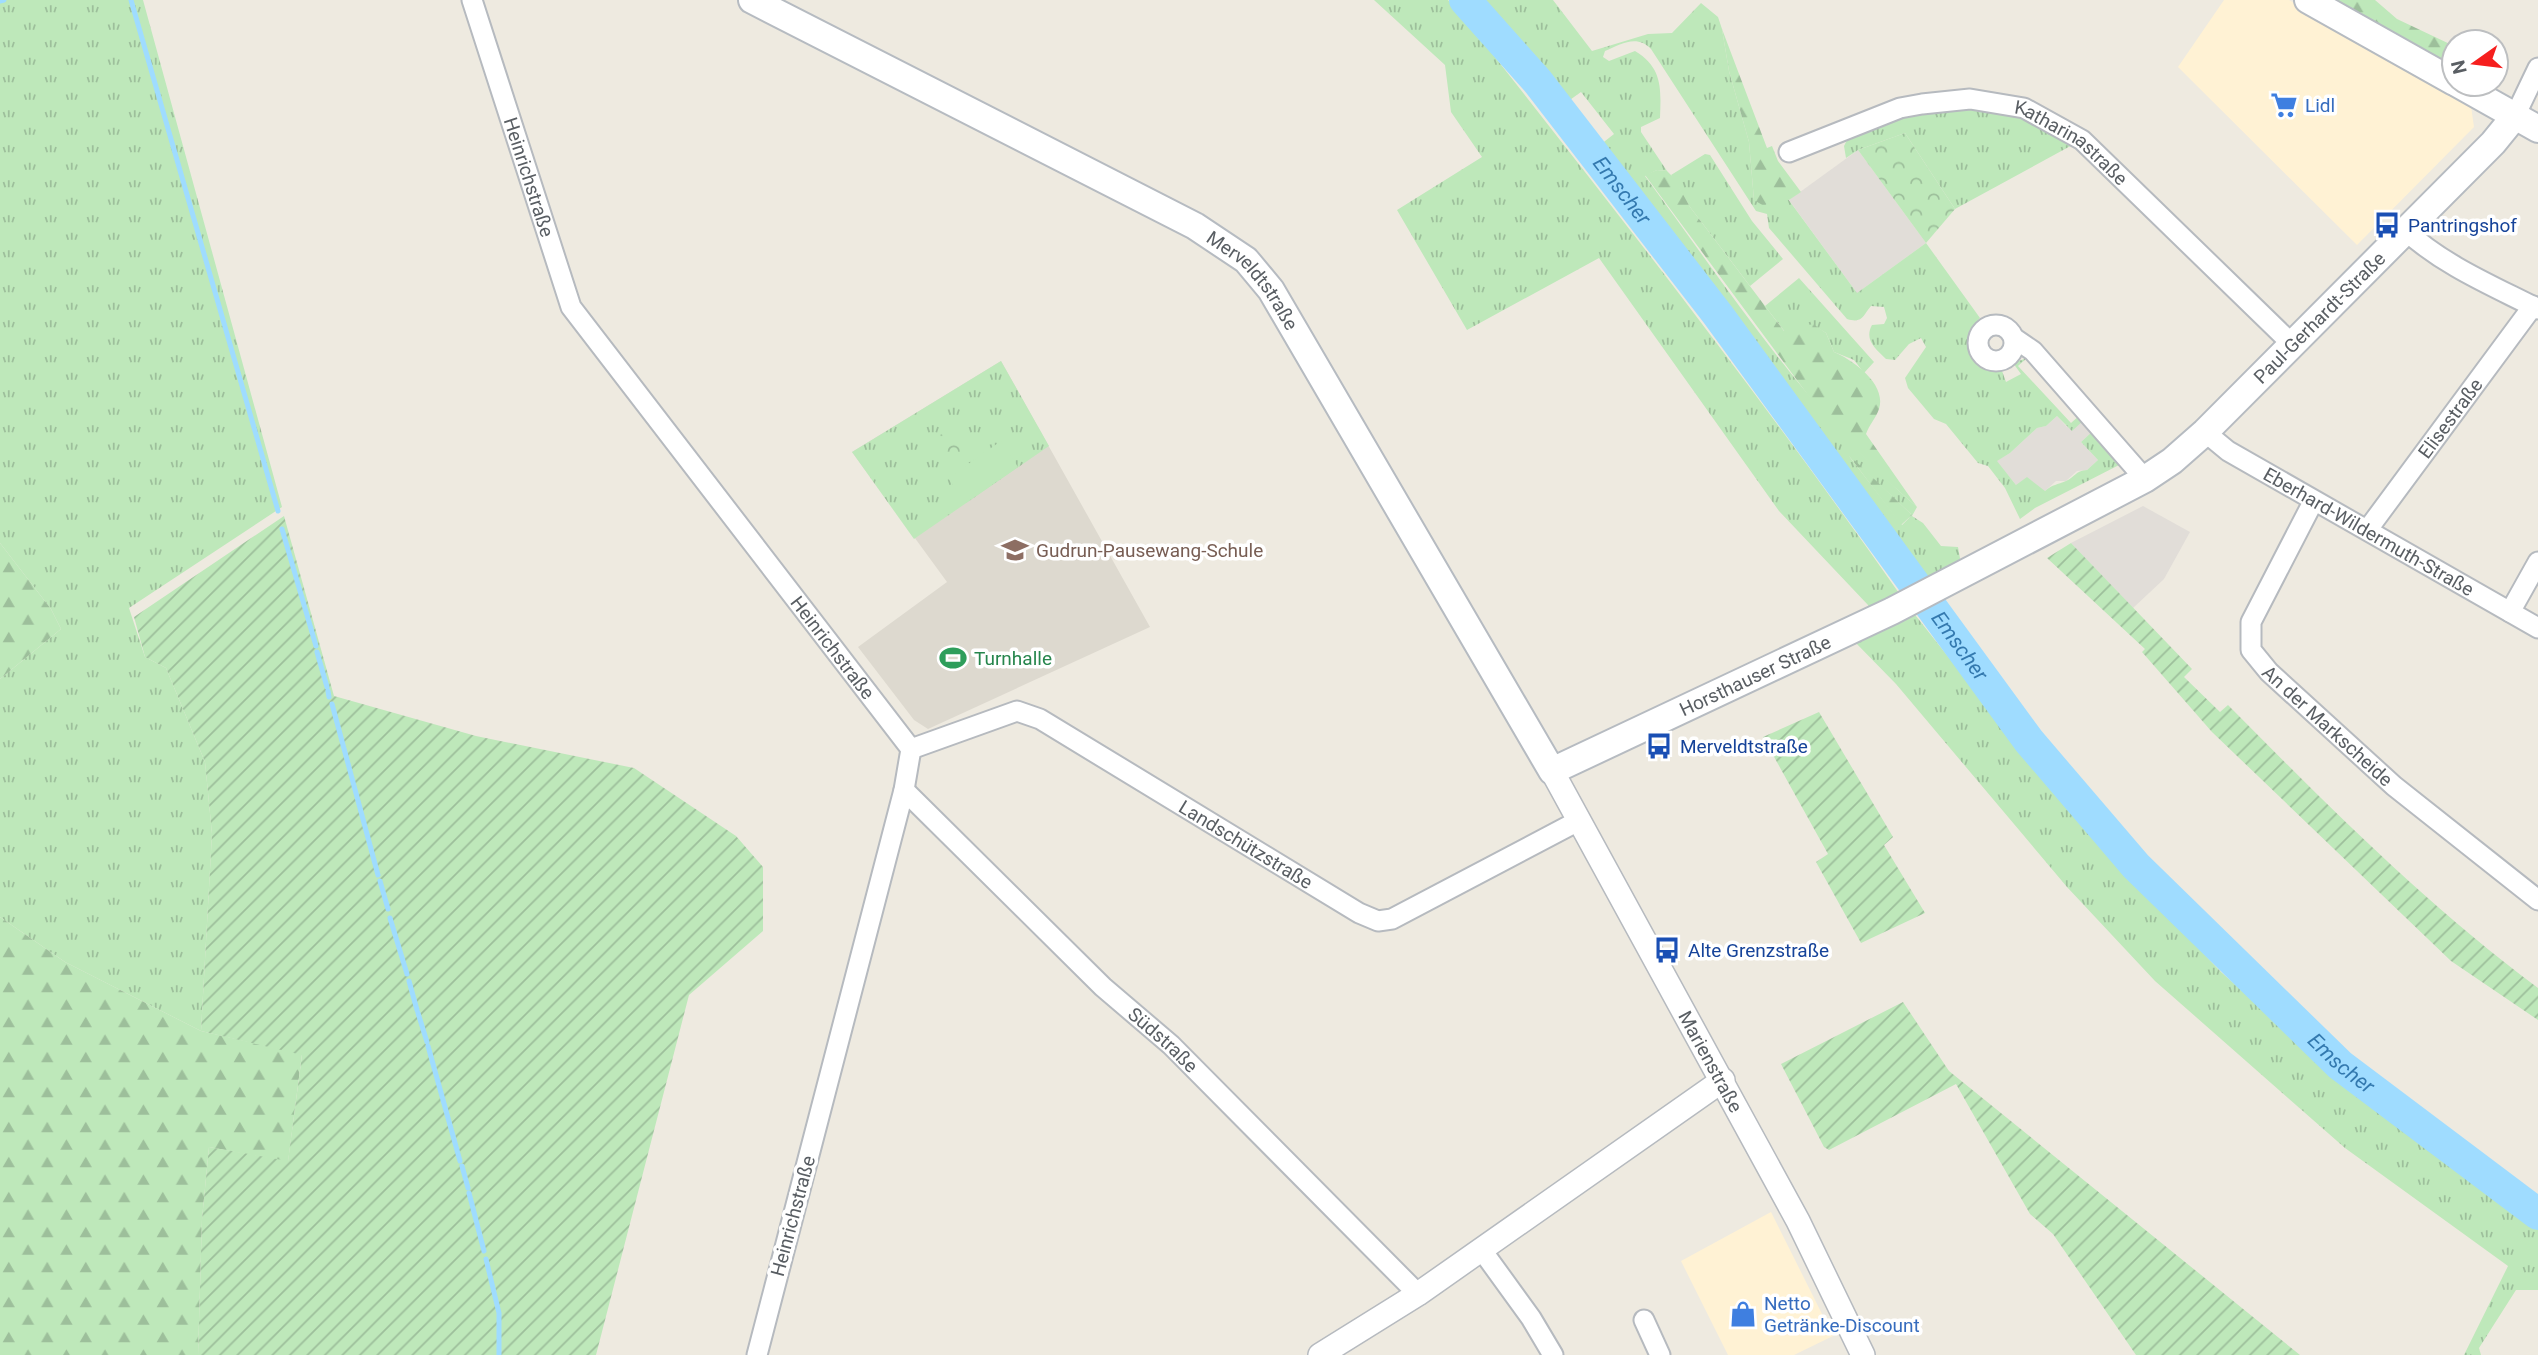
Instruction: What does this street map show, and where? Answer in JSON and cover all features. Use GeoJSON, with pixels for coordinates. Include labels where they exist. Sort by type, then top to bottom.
{"type":"FeatureCollection","features":[{"type":"Feature","properties":{"kind":"main road","name":"Merveldtstraße"},"geometry":{"type":"LineString","coordinates":[[752,0],[1195,226],[1246,260],[1270,290],[1317,364],[1552,771]]}},
{"type":"Feature","properties":{"kind":"main road"},"geometry":{"type":"LineString","coordinates":[[2308,0],[2440,74]]}},
{"type":"Feature","properties":{"kind":"main road"},"geometry":{"type":"LineString","coordinates":[[2483,98],[2538,129]]}},
{"type":"Feature","properties":{"kind":"main road","name":"Paul-Gerhardt-Straße"},"geometry":{"type":"LineString","coordinates":[[1919,597],[2145,479],[2172,461],[2293,345],[2493,143],[2515,116]]}},
{"type":"Feature","properties":{"kind":"main road","name":"Horsthauser Straße"},"geometry":{"type":"LineString","coordinates":[[1552,771],[1919,597]]}},
{"type":"Feature","properties":{"kind":"street","name":"Heinrichstraße"},"geometry":{"type":"LineString","coordinates":[[472,0],[571,307],[911,749],[904,790],[757,1355]]}},
{"type":"Feature","properties":{"kind":"street"},"geometry":{"type":"LineString","coordinates":[[2515,116],[2538,68]]}},
{"type":"Feature","properties":{"kind":"street","name":"Katharinastraße"},"geometry":{"type":"LineString","coordinates":[[1789,152],[1900,108],[1922,103],[1970,99],[2024,108],[2082,140],[2293,345]]}},
{"type":"Feature","properties":{"kind":"street"},"geometry":{"type":"LineString","coordinates":[[2406,231],[2429,252],[2455,269],[2535,308]]}},
{"type":"Feature","properties":{"kind":"street","name":"Elisestraße"},"geometry":{"type":"LineString","coordinates":[[2368,529],[2535,308]]}},
{"type":"Feature","properties":{"kind":"street"},"geometry":{"type":"LineString","coordinates":[[2014,338],[2032,351],[2145,479]]}},
{"type":"Feature","properties":{"kind":"street","name":"Eberhard-Wildermuth-Straße"},"geometry":{"type":"LineString","coordinates":[[2205,432],[2228,452],[2313,502],[2368,529],[2538,628]]}},
{"type":"Feature","properties":{"kind":"street","name":"An der Markscheide"},"geometry":{"type":"LineString","coordinates":[[2313,502],[2251,622],[2251,650],[2269,672],[2394,786],[2538,900]]}},
{"type":"Feature","properties":{"kind":"street"},"geometry":{"type":"LineString","coordinates":[[2510,612],[2538,562]]}},
{"type":"Feature","properties":{"kind":"street","name":"Landschützstraße"},"geometry":{"type":"LineString","coordinates":[[911,749],[1017,711],[1040,719],[1359,913],[1378,921],[1392,919],[1580,820]]}},
{"type":"Feature","properties":{"kind":"street","name":"Marienstraße"},"geometry":{"type":"LineString","coordinates":[[1552,771],[1723,1080],[1808,1242],[1863,1355]]}},
{"type":"Feature","properties":{"kind":"street","name":"Südstraße"},"geometry":{"type":"LineString","coordinates":[[904,790],[1103,987],[1171,1045],[1418,1294]]}},
{"type":"Feature","properties":{"kind":"street"},"geometry":{"type":"LineString","coordinates":[[1320,1355],[1418,1294],[1723,1080]]}},
{"type":"Feature","properties":{"kind":"street"},"geometry":{"type":"LineString","coordinates":[[1481,1249],[1531,1318],[1552,1355]]}},
{"type":"Feature","properties":{"kind":"street"},"geometry":{"type":"LineString","coordinates":[[1644,1320],[1660,1355]]}},
{"type":"Feature","properties":{"kind":"shaded area"},"geometry":{"type":"Polygon","coordinates":[[[2224,0],[2289,0],[2440,85],[2440,98],[2463,98],[2474,104],[2471,106],[2474,127],[2357,245],[2178,67],[2224,0]]]}},
{"type":"Feature","properties":{"kind":"shaded area"},"geometry":{"type":"Polygon","coordinates":[[[1858,150],[1926,243],[1857,293],[1789,200],[1858,150]]]}},
{"type":"Feature","properties":{"kind":"shaded area","name":"Gudrun-Pausewang-Schule"},"geometry":{"type":"Polygon","coordinates":[[[1001,361],[1150,627],[928,729],[914,720],[858,647],[947,582],[852,452],[1001,361]]]}},
{"type":"Feature","properties":{"kind":"shaded area"},"geometry":{"type":"Polygon","coordinates":[[[2057,416],[2067,427],[2084,420],[2094,430],[2081,442],[2098,460],[2087,470],[2077,471],[2066,481],[2056,481],[2045,491],[2017,486],[1996,461],[2010,453],[2037,428],[2046,426],[2057,416]]]}},
{"type":"Feature","properties":{"kind":"shaded area"},"geometry":{"type":"Polygon","coordinates":[[[2143,506],[2190,532],[2164,579],[2133,608],[2071,543],[2143,506]]]}},
{"type":"Feature","properties":{"kind":"shaded area"},"geometry":{"type":"Polygon","coordinates":[[[1771,1212],[1833,1336],[1794,1355],[1728,1355],[1681,1261],[1771,1212]]]}},
{"type":"Feature","properties":{"kind":"green space"},"geometry":{"type":"Polygon","coordinates":[[[0,0],[143,0],[282,507],[129,608],[145,657],[166,668],[205,762],[212,834],[201,1031],[65,962],[0,917],[0,679],[61,629],[51,609],[0,543],[0,0]]]}},
{"type":"Feature","properties":{"kind":"green space"},"geometry":{"type":"Polygon","coordinates":[[[1374,0],[1448,0],[1461,14],[1685,302],[1901,596],[1869,611],[1868,605],[1779,511],[1599,258],[1467,330],[1397,210],[1482,157],[1451,112],[1445,65],[1374,0]]]}},
{"type":"Feature","properties":{"kind":"green space"},"geometry":{"type":"Polygon","coordinates":[[[1484,0],[1553,0],[1592,51],[1648,34],[1672,33],[1701,3],[1718,17],[1722,29],[1729,71],[1749,142],[1754,200],[1782,196],[1788,199],[1857,293],[1926,243],[1980,318],[1970,336],[1969,345],[1975,361],[1981,367],[2002,371],[2006,382],[2021,374],[2013,363],[2027,358],[2018,366],[2071,423],[2080,415],[2084,420],[2072,431],[2057,416],[2046,426],[2037,428],[2010,453],[1997,461],[2016,485],[2027,477],[2045,491],[2087,470],[2098,460],[2081,442],[2094,430],[2121,464],[2035,508],[2020,519],[2005,488],[1988,466],[1978,463],[1946,424],[1934,419],[1908,388],[1905,378],[1926,347],[1921,338],[1909,344],[1895,360],[1886,359],[1872,344],[1869,335],[1872,325],[1884,324],[1887,318],[1884,307],[1871,306],[1860,319],[1847,319],[1769,228],[1767,214],[1756,211],[1651,49],[1646,44],[1635,41],[1605,51],[1603,57],[1609,61],[1635,51],[1651,65],[1658,80],[1660,118],[1641,127],[1641,132],[1667,171],[1657,170],[1645,176],[1806,391],[1878,471],[1917,507],[1912,516],[1923,523],[1941,546],[1958,547],[1961,564],[1924,584],[1600,145],[1614,134],[1581,92],[1567,102],[1524,43],[1484,0]],[[1849,456],[1902,525],[1912,515],[1849,456]]]}},
{"type":"Feature","properties":{"kind":"green space"},"geometry":{"type":"Polygon","coordinates":[[[2334,0],[2375,0],[2397,19],[2440,39],[2440,58],[2334,0]]]}},
{"type":"Feature","properties":{"kind":"green space"},"geometry":{"type":"Polygon","coordinates":[[[1722,29],[1767,148],[1772,146],[1778,161],[1801,192],[1789,200],[1777,197],[1764,206],[1754,200],[1749,142],[1729,71],[1722,29]]]}},
{"type":"Feature","properties":{"kind":"green space"},"geometry":{"type":"Polygon","coordinates":[[[1969,107],[2023,116],[2076,143],[1955,209],[1905,133],[1858,150],[1846,158],[1844,146],[1847,140],[1905,115],[1969,107]]]}},
{"type":"Feature","properties":{"kind":"green space"},"geometry":{"type":"Polygon","coordinates":[[[1905,133],[1955,209],[1926,243],[1858,150],[1905,133]]]}},
{"type":"Feature","properties":{"kind":"green space"},"geometry":{"type":"Polygon","coordinates":[[[1705,154],[1710,155],[1752,221],[1783,259],[1750,286],[1690,207],[1671,175],[1705,154]]]}},
{"type":"Feature","properties":{"kind":"green space"},"geometry":{"type":"Polygon","coordinates":[[[1657,170],[1667,171],[1674,178],[1690,207],[1784,331],[1813,324],[1826,333],[1834,352],[1867,374],[1878,391],[1880,400],[1879,409],[1866,434],[1917,507],[1825,418],[1645,175],[1657,170]]]}},
{"type":"Feature","properties":{"kind":"green space"},"geometry":{"type":"Polygon","coordinates":[[[1799,278],[1874,362],[1864,373],[1854,360],[1834,352],[1826,333],[1813,325],[1785,332],[1765,306],[1799,278]]]}},
{"type":"Feature","properties":{"kind":"green space"},"geometry":{"type":"Polygon","coordinates":[[[1001,361],[1049,446],[914,539],[852,452],[1001,361]]]}},
{"type":"Feature","properties":{"kind":"green space"},"geometry":{"type":"Polygon","coordinates":[[[963,430],[970,454],[943,458],[933,451],[934,441],[939,435],[963,430]]]}},
{"type":"Feature","properties":{"kind":"green space"},"geometry":{"type":"Polygon","coordinates":[[[1001,441],[1018,467],[966,503],[948,478],[1001,441]]]}},
{"type":"Feature","properties":{"kind":"green space"},"geometry":{"type":"Polygon","coordinates":[[[1847,453],[1912,515],[1901,525],[1847,453]]]}},
{"type":"Feature","properties":{"kind":"green space"},"geometry":{"type":"Polygon","coordinates":[[[284,516],[334,696],[476,736],[634,768],[736,836],[763,867],[763,931],[689,995],[596,1355],[198,1355],[202,1219],[209,1147],[288,1161],[302,1055],[201,1031],[212,834],[205,762],[166,668],[145,657],[134,617],[284,516]]]}},
{"type":"Feature","properties":{"kind":"green space"},"geometry":{"type":"Polygon","coordinates":[[[0,543],[51,609],[61,629],[0,679],[0,543]]]}},
{"type":"Feature","properties":{"kind":"green space"},"geometry":{"type":"Polygon","coordinates":[[[2071,543],[2192,669],[2184,677],[2220,712],[2228,705],[2340,817],[2417,888],[2456,923],[2538,988],[2538,1020],[2451,961],[2212,732],[2142,652],[2145,649],[2047,558],[2071,543]]]}},
{"type":"Feature","properties":{"kind":"green space"},"geometry":{"type":"Polygon","coordinates":[[[1912,611],[2086,831],[2221,972],[2359,1094],[2538,1227],[2538,1290],[2516,1290],[2479,1348],[2481,1355],[2464,1355],[2508,1266],[2345,1148],[2155,981],[2067,887],[1896,684],[1853,640],[1912,611]]]}},
{"type":"Feature","properties":{"kind":"green space"},"geometry":{"type":"Polygon","coordinates":[[[1819,712],[1893,837],[1884,845],[1925,913],[1861,943],[1816,862],[1828,854],[1763,737],[1819,712]]]}},
{"type":"Feature","properties":{"kind":"green space"},"geometry":{"type":"Polygon","coordinates":[[[0,917],[65,962],[201,1031],[302,1054],[288,1162],[209,1147],[202,1219],[198,1355],[0,1355],[0,917]]]}},
{"type":"Feature","properties":{"kind":"green space"},"geometry":{"type":"Polygon","coordinates":[[[1903,1002],[1949,1071],[2300,1355],[2136,1355],[2053,1234],[2030,1214],[1956,1084],[1829,1150],[1824,1147],[1781,1064],[1903,1002]]]}},
{"type":"Feature","properties":{"kind":"waterway"},"geometry":{"type":"LineString","coordinates":[[0,1],[4,0]]}},
{"type":"Feature","properties":{"kind":"waterway"},"geometry":{"type":"LineString","coordinates":[[131,0],[278,511]]}},
{"type":"Feature","properties":{"kind":"waterway","name":"Emscher"},"geometry":{"type":"LineString","coordinates":[[1465,0],[1538,82],[1718,315],[2029,741],[2136,866],[2340,1065],[2538,1214]]}},
{"type":"Feature","properties":{"kind":"waterway"},"geometry":{"type":"LineString","coordinates":[[282,529],[316,646]]}},
{"type":"Feature","properties":{"kind":"waterway"},"geometry":{"type":"LineString","coordinates":[[317,652],[327,687]]}},
{"type":"Feature","properties":{"kind":"waterway"},"geometry":{"type":"LineString","coordinates":[[328,691],[329,697]]}},
{"type":"Feature","properties":{"kind":"waterway"},"geometry":{"type":"LineString","coordinates":[[332,704],[378,875]]}},
{"type":"Feature","properties":{"kind":"waterway"},"geometry":{"type":"LineString","coordinates":[[380,881],[388,909]]}},
{"type":"Feature","properties":{"kind":"waterway"},"geometry":{"type":"LineString","coordinates":[[390,918],[407,974]]}},
{"type":"Feature","properties":{"kind":"waterway"},"geometry":{"type":"LineString","coordinates":[[409,981],[417,1010]]}},
{"type":"Feature","properties":{"kind":"waterway"},"geometry":{"type":"LineString","coordinates":[[418,1013],[427,1042]]}},
{"type":"Feature","properties":{"kind":"waterway"},"geometry":{"type":"LineString","coordinates":[[428,1046],[460,1161]]}},
{"type":"Feature","properties":{"kind":"waterway"},"geometry":{"type":"LineString","coordinates":[[462,1166],[468,1188]]}},
{"type":"Feature","properties":{"kind":"waterway"},"geometry":{"type":"LineString","coordinates":[[469,1193],[484,1251]]}},
{"type":"Feature","properties":{"kind":"waterway"},"geometry":{"type":"LineString","coordinates":[[486,1259],[499,1313],[499,1355]]}},
{"type":"Feature","properties":{"kind":"place","name":"Lidl"},"geometry":{"type":"Point","coordinates":[2284,105]}},
{"type":"Feature","properties":{"kind":"place","name":"Pantringshof"},"geometry":{"type":"Point","coordinates":[2387,225]}},
{"type":"Feature","properties":{"kind":"place","name":"Gudrun-Pausewang-Schule"},"geometry":{"type":"Point","coordinates":[1015,550]}},
{"type":"Feature","properties":{"kind":"place","name":"Turnhalle"},"geometry":{"type":"Point","coordinates":[953,658]}},
{"type":"Feature","properties":{"kind":"place","name":"Merveldtstraße"},"geometry":{"type":"Point","coordinates":[1659,746]}},
{"type":"Feature","properties":{"kind":"place","name":"Alte Grenzstraße"},"geometry":{"type":"Point","coordinates":[1667,950]}},
{"type":"Feature","properties":{"kind":"place","name":"Netto Getränke-Discount"},"geometry":{"type":"Point","coordinates":[1743,1314]}}]}
